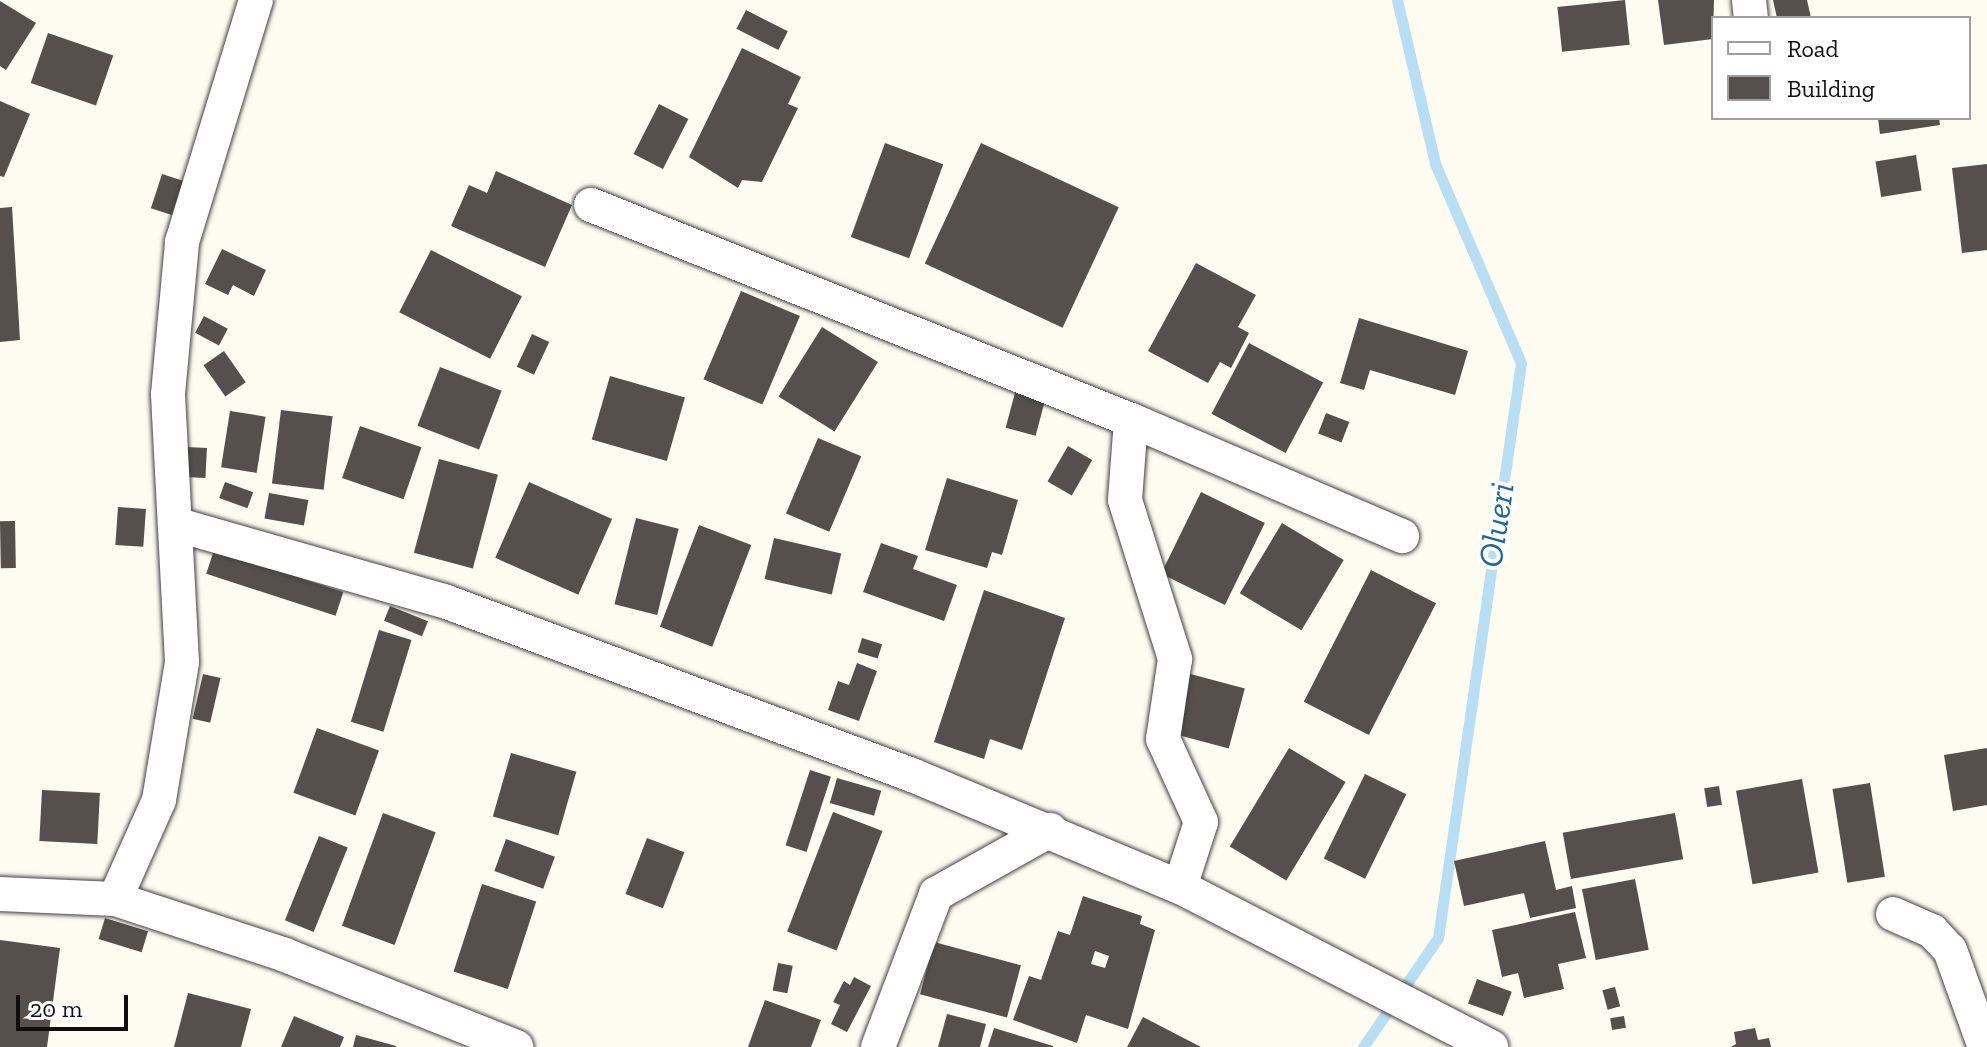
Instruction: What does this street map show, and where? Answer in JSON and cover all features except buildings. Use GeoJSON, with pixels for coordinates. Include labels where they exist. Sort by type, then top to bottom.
{"type":"FeatureCollection","features":[{"type":"Feature","properties":{"kind":"street"},"geometry":{"type":"LineString","coordinates":[[115,899],[159,800],[182,662],[168,394],[182,242],[256,0]]}},
{"type":"Feature","properties":{"kind":"street"},"geometry":{"type":"LineString","coordinates":[[591,205],[1131,420],[1402,536]]}},
{"type":"Feature","properties":{"kind":"street"},"geometry":{"type":"LineString","coordinates":[[1131,420],[1125,500],[1175,659],[1163,739],[1201,822],[1180,887]]}},
{"type":"Feature","properties":{"kind":"street"},"geometry":{"type":"LineString","coordinates":[[175,524],[444,601],[1050,830],[1180,887],[1491,1047]]}},
{"type":"Feature","properties":{"kind":"street"},"geometry":{"type":"LineString","coordinates":[[878,1047],[936,894],[1050,830]]}},
{"type":"Feature","properties":{"kind":"street"},"geometry":{"type":"LineString","coordinates":[[0,894],[115,899],[285,955],[516,1047]]}},
{"type":"Feature","properties":{"kind":"street"},"geometry":{"type":"LineString","coordinates":[[1893,914],[1932,931],[1950,950],[1985,1047]]}},
{"type":"Feature","properties":{"kind":"waterway","name":"Olueri"},"geometry":{"type":"LineString","coordinates":[[1363,1047],[1438,938],[1521,363],[1435,163],[1397,0]]}}]}
